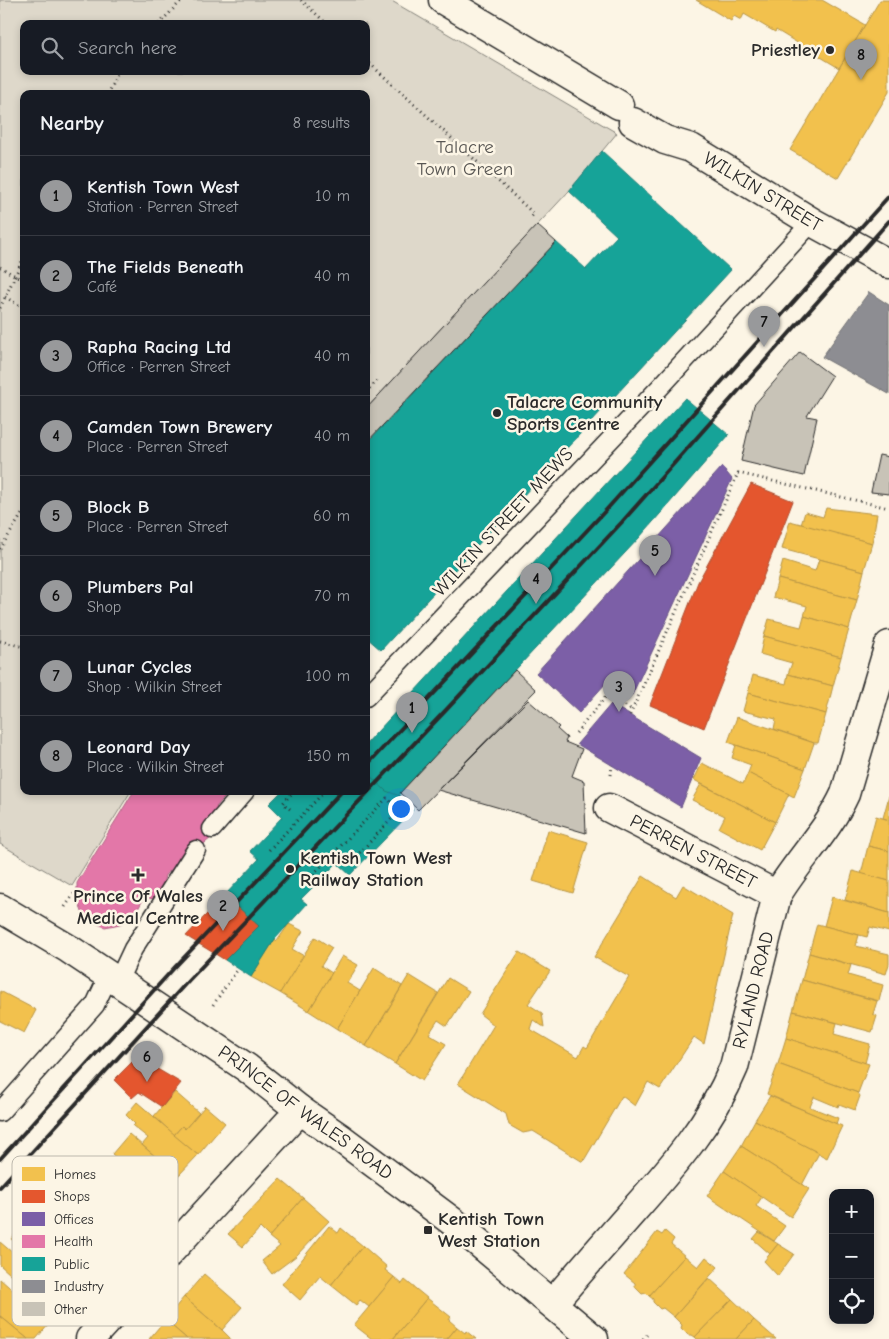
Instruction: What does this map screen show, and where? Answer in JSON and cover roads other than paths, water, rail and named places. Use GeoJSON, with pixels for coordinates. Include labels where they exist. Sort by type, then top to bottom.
{"type":"FeatureCollection","features":[{"type":"Feature","properties":{"kind":"street","name":"WILKIN STREET"},"geometry":{"type":"LineString","coordinates":[[443,0],[626,113],[665,140],[691,148],[812,222],[889,264]]}},
{"type":"Feature","properties":{"kind":"street","name":"RYLAND ROAD"},"geometry":{"type":"LineString","coordinates":[[553,1303],[694,1139],[717,1104],[734,1066],[777,895],[792,871],[836,813],[845,794],[889,644]]}},
{"type":"Feature","properties":{"kind":"street","name":"PERREN STREET"},"geometry":{"type":"LineString","coordinates":[[609,808],[777,895]]}},
{"type":"Feature","properties":{"kind":"street","name":"PRINCE OF WALES ROAD"},"geometry":{"type":"LineString","coordinates":[[0,908],[114,978],[247,1068],[300,1110],[426,1201],[553,1303],[594,1339]]}},
{"type":"Feature","properties":{"kind":"street"},"geometry":{"type":"LineString","coordinates":[[178,1243],[300,1110]]}},
{"type":"Feature","properties":{"kind":"street"},"geometry":{"type":"LineString","coordinates":[[90,1339],[102,1326]]}},
{"type":"Feature","properties":{"kind":"lane","name":"WILKIN STREET MEWS"},"geometry":{"type":"LineString","coordinates":[[370,693],[665,382],[812,222]]}},
{"type":"Feature","properties":{"kind":"lane"},"geometry":{"type":"LineString","coordinates":[[212,829],[242,795]]}},
{"type":"Feature","properties":{"kind":"lane"},"geometry":{"type":"LineString","coordinates":[[0,1112],[95,1006],[196,850]]}},
{"type":"Feature","properties":{"kind":"railway"},"geometry":{"type":"LineString","coordinates":[[370,762],[607,509],[889,196]]}},
{"type":"Feature","properties":{"kind":"railway"},"geometry":{"type":"LineString","coordinates":[[370,790],[622,522],[889,221]]}},
{"type":"Feature","properties":{"kind":"railway"},"geometry":{"type":"LineString","coordinates":[[0,1159],[175,967],[338,795]]}},
{"type":"Feature","properties":{"kind":"railway"},"geometry":{"type":"LineString","coordinates":[[28,1156],[189,980],[365,795]]}},
{"type":"Feature","properties":{"kind":"railway"},"geometry":{"type":"LineString","coordinates":[[0,1187],[12,1174]]}},
{"type":"Feature","properties":{"kind":"place","name":"Priestley"},"geometry":{"type":"Point","coordinates":[830,50]}},
{"type":"Feature","properties":{"kind":"place","name":"Leonard Day"},"geometry":{"type":"Point","coordinates":[861,80]}},
{"type":"Feature","properties":{"kind":"place","name":"Lunar Cycles"},"geometry":{"type":"Point","coordinates":[764,347]}},
{"type":"Feature","properties":{"kind":"place","name":"Talacre Community Sports Centre"},"geometry":{"type":"Point","coordinates":[497,413]}},
{"type":"Feature","properties":{"kind":"place","name":"Block B"},"geometry":{"type":"Point","coordinates":[655,576]}},
{"type":"Feature","properties":{"kind":"place","name":"Camden Town Brewery"},"geometry":{"type":"Point","coordinates":[536,604]}},
{"type":"Feature","properties":{"kind":"place","name":"Rapha Racing Ltd"},"geometry":{"type":"Point","coordinates":[619,712]}},
{"type":"Feature","properties":{"kind":"place","name":"Kentish Town West"},"geometry":{"type":"Point","coordinates":[412,733]}},
{"type":"Feature","properties":{"kind":"place","name":"Kentish Town West Railway Station"},"geometry":{"type":"Point","coordinates":[290,869]}},
{"type":"Feature","properties":{"kind":"place","name":"Prince Of Wales Medical Centre"},"geometry":{"type":"Point","coordinates":[138,875]}},
{"type":"Feature","properties":{"kind":"place","name":"The Fields Beneath"},"geometry":{"type":"Point","coordinates":[223,931]}},
{"type":"Feature","properties":{"kind":"place","name":"Plumbers Pal"},"geometry":{"type":"Point","coordinates":[147,1082]}},
{"type":"Feature","properties":{"kind":"place","name":"Kentish Town West Station"},"geometry":{"type":"Point","coordinates":[428,1230]}},
{"type":"Feature","properties":{"kind":"park label","name":"Talacre Town Green"},"geometry":{"type":"Point","coordinates":[465,158]}}]}
